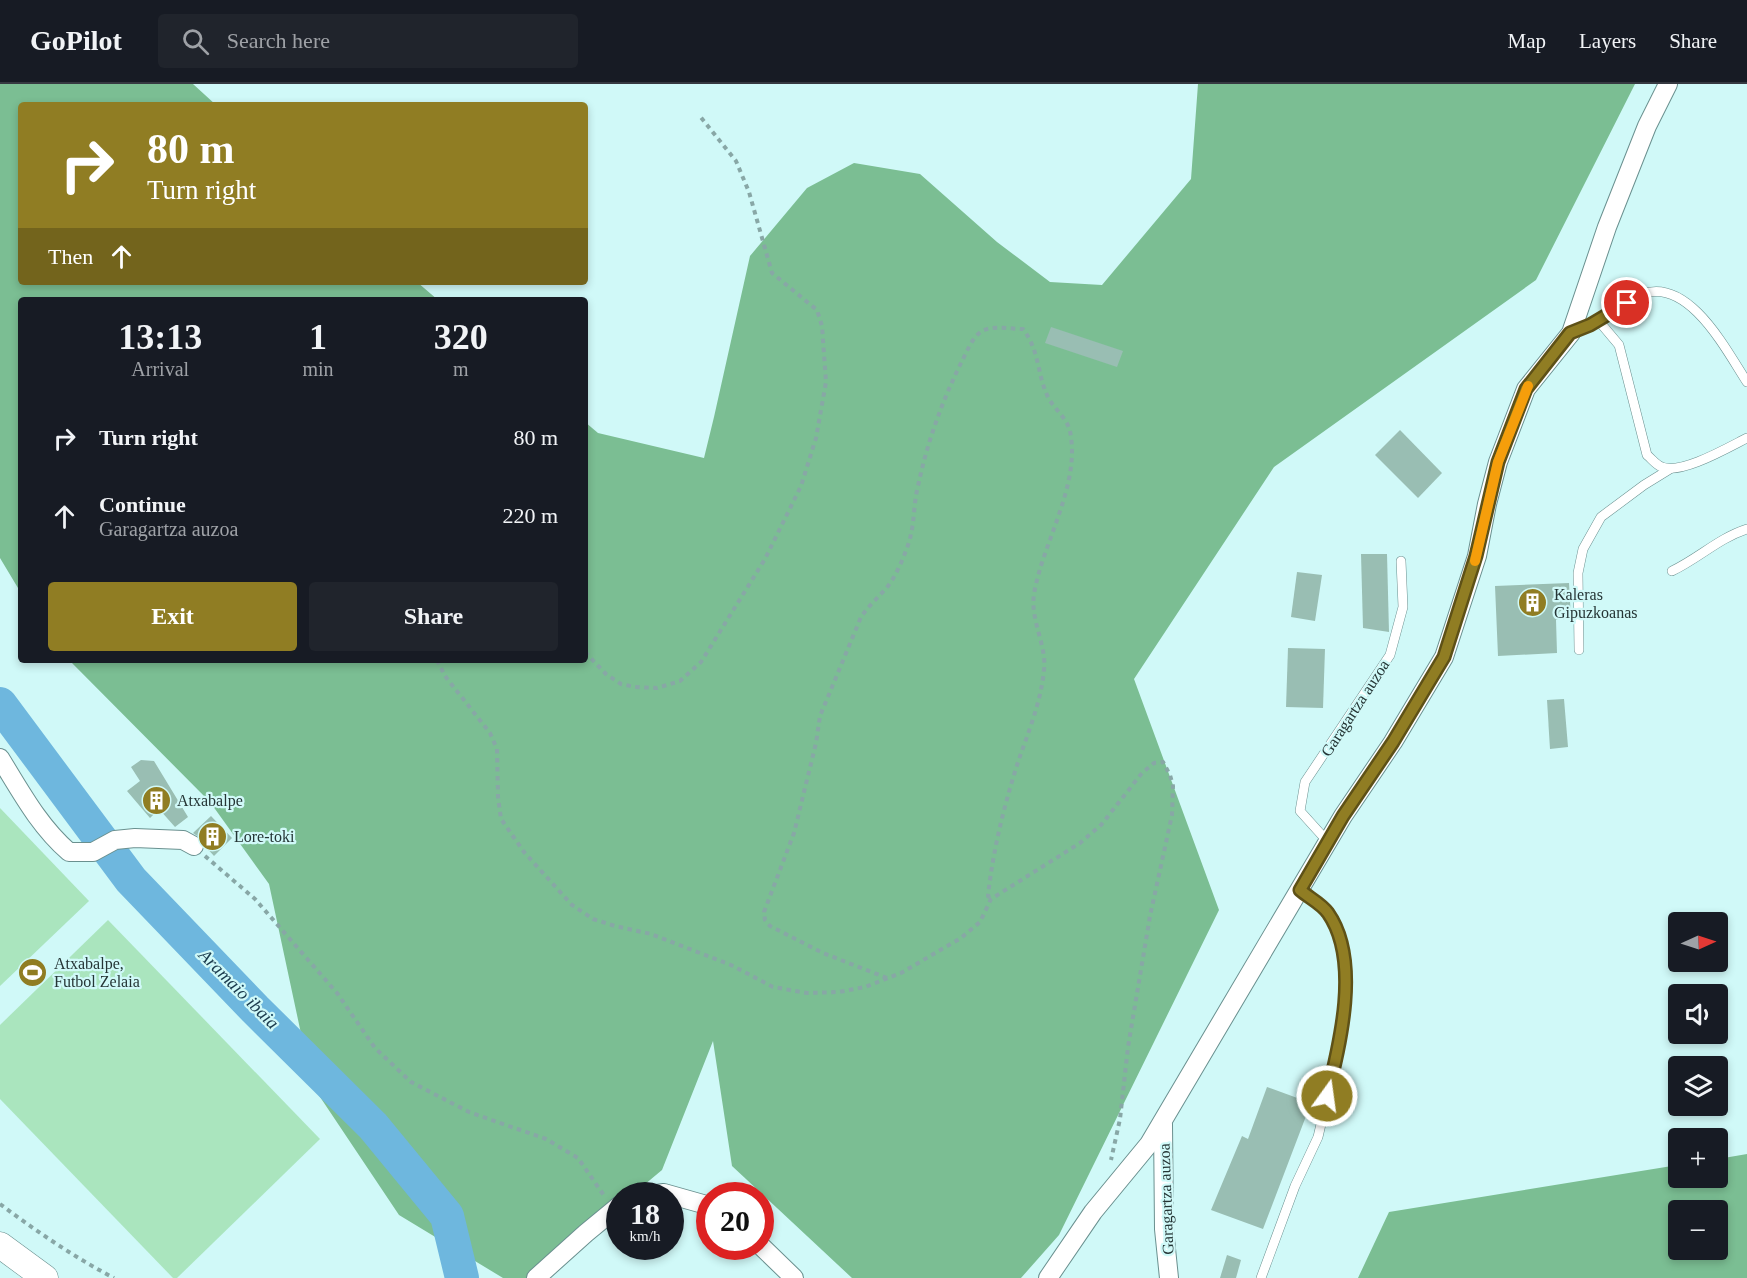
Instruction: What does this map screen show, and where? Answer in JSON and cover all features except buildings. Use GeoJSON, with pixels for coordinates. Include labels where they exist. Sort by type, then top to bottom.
{"type":"FeatureCollection","features":[{"type":"Feature","properties":{"kind":"main road"},"geometry":{"type":"LineString","coordinates":[[0,1245],[45,1278]]}},
{"type":"Feature","properties":{"kind":"street"},"geometry":{"type":"LineString","coordinates":[[1048,1278],[1093,1212],[1149,1144],[1328,842],[1393,742],[1444,657],[1476,556],[1498,462],[1526,389],[1570,333],[1607,227],[1647,126],[1668,84]]}},
{"type":"Feature","properties":{"kind":"street"},"geometry":{"type":"LineString","coordinates":[[0,758],[35,815],[54,839],[69,852],[93,852],[115,840],[135,838],[183,840],[194,846]]}},
{"type":"Feature","properties":{"kind":"street","name":"Garagartza auzoa"},"geometry":{"type":"LineString","coordinates":[[1164,1119],[1162,1142],[1164,1229],[1169,1278]]}},
{"type":"Feature","properties":{"kind":"street"},"geometry":{"type":"LineString","coordinates":[[536,1278],[606,1217]]}},
{"type":"Feature","properties":{"kind":"street"},"geometry":{"type":"LineString","coordinates":[[774,1259],[794,1278]]}},
{"type":"Feature","properties":{"kind":"lane"},"geometry":{"type":"LineString","coordinates":[[1570,333],[1598,320],[1642,294],[1662,292],[1681,298],[1708,324],[1747,382]]}},
{"type":"Feature","properties":{"kind":"lane"},"geometry":{"type":"LineString","coordinates":[[1598,320],[1619,345],[1647,455],[1660,467],[1670,469]]}},
{"type":"Feature","properties":{"kind":"lane"},"geometry":{"type":"LineString","coordinates":[[1579,650],[1578,573],[1583,549],[1601,517],[1670,469],[1699,462],[1747,438]]}},
{"type":"Feature","properties":{"kind":"lane"},"geometry":{"type":"LineString","coordinates":[[1672,571],[1729,535],[1747,529]]}},
{"type":"Feature","properties":{"kind":"lane","name":"Garagartza auzoa"},"geometry":{"type":"LineString","coordinates":[[1328,842],[1300,811],[1305,782],[1390,655],[1404,607],[1401,561]]}},
{"type":"Feature","properties":{"kind":"lane"},"geometry":{"type":"LineString","coordinates":[[1262,1278],[1295,1186],[1318,1137],[1337,1056],[1345,995],[1347,971],[1341,942],[1327,912],[1300,890]]}},
{"type":"Feature","properties":{"kind":"path"},"geometry":{"type":"LineString","coordinates":[[588,655],[606,674],[621,684],[635,687],[657,688],[680,681],[701,662],[765,559],[801,486],[816,438],[826,382],[822,326],[817,310],[772,273],[749,192],[736,162],[699,115]]}},
{"type":"Feature","properties":{"kind":"path"},"geometry":{"type":"LineString","coordinates":[[887,978],[823,953],[770,926],[765,920],[764,912],[794,833],[816,743],[820,716],[861,617],[888,585],[900,566],[908,545],[914,523],[916,492],[924,457],[949,387],[975,338],[983,331],[998,328],[1023,329],[1030,338],[1048,397],[1070,430],[1071,471],[1034,595],[1033,609],[1044,668],[1040,692],[1006,800],[996,843],[988,896],[991,899]]}},
{"type":"Feature","properties":{"kind":"path"},"geometry":{"type":"LineString","coordinates":[[438,663],[445,676],[490,733],[497,749],[501,819],[524,852],[573,905],[594,919],[651,934],[731,965],[773,987],[807,993],[839,992],[865,987],[934,955],[961,938],[980,922],[991,899],[1080,843],[1101,825],[1142,773],[1154,763],[1163,762],[1173,786],[1172,815],[1150,916],[1130,1036],[1120,1119],[1108,1170]]}},
{"type":"Feature","properties":{"kind":"path"},"geometry":{"type":"LineString","coordinates":[[194,846],[255,899],[337,993],[375,1048],[411,1082],[469,1112],[546,1139],[578,1158],[606,1195]]}},
{"type":"Feature","properties":{"kind":"path"},"geometry":{"type":"LineString","coordinates":[[0,1203],[28,1225],[114,1278]]}},
{"type":"Feature","properties":{"kind":"green space"},"geometry":{"type":"Polygon","coordinates":[[[0,84],[193,84],[213,102],[18,102],[18,285],[420,285],[434,297],[18,297],[18,588],[0,558],[0,84]]]}},
{"type":"Feature","properties":{"kind":"green space"},"geometry":{"type":"Polygon","coordinates":[[[1198,84],[1635,84],[1536,280],[1274,467],[1134,679],[1219,910],[1059,1235],[1021,1278],[852,1278],[774,1205],[774,1182],[749,1182],[732,1166],[713,1041],[662,1170],[648,1182],[606,1182],[606,1218],[538,1278],[503,1278],[399,1215],[312,1085],[269,884],[210,802],[72,663],[588,663],[588,425],[598,433],[704,458],[750,256],[807,188],[854,163],[920,174],[997,242],[1050,282],[1102,285],[1191,179],[1198,84]]]}},
{"type":"Feature","properties":{"kind":"green space"},"geometry":{"type":"Polygon","coordinates":[[[0,808],[89,901],[0,986],[0,808]]]}},
{"type":"Feature","properties":{"kind":"green space"},"geometry":{"type":"Polygon","coordinates":[[[108,920],[320,1139],[177,1278],[173,1278],[0,1099],[0,1025],[108,920]]]}},
{"type":"Feature","properties":{"kind":"green space"},"geometry":{"type":"Polygon","coordinates":[[[1747,1154],[1747,1278],[1358,1278],[1389,1212],[1668,1167],[1668,1188],[1728,1188],[1728,1157],[1747,1154]]]}},
{"type":"Feature","properties":{"kind":"waterway","name":"Aramaio ibaia"},"geometry":{"type":"LineString","coordinates":[[0,704],[131,880],[255,1009],[373,1126],[447,1216],[462,1278]]}},
{"type":"Feature","properties":{"kind":"slow traffic"},"geometry":{"type":"LineString","coordinates":[[1475,561],[1498,462],[1528,386]]}},
{"type":"Feature","properties":{"kind":"place","name":"Kaleras Gipuzkoanas"},"geometry":{"type":"Point","coordinates":[1533,603]}},
{"type":"Feature","properties":{"kind":"place","name":"Atxabalpe"},"geometry":{"type":"Point","coordinates":[156,800]}},
{"type":"Feature","properties":{"kind":"place","name":"Lore-toki"},"geometry":{"type":"Point","coordinates":[213,836]}},
{"type":"Feature","properties":{"kind":"place","name":"Atxabalpe, Futbol Zelaia"},"geometry":{"type":"Point","coordinates":[33,972]}},
{"type":"Feature","properties":{"kind":"route"},"geometry":{"type":"LineString","coordinates":[[1327,1096],[1337,1056],[1347,971],[1341,942],[1327,912],[1300,890],[1343,816],[1393,742],[1444,657],[1476,556],[1498,462],[1526,389],[1570,333],[1590,325],[1627,303]]}}]}
